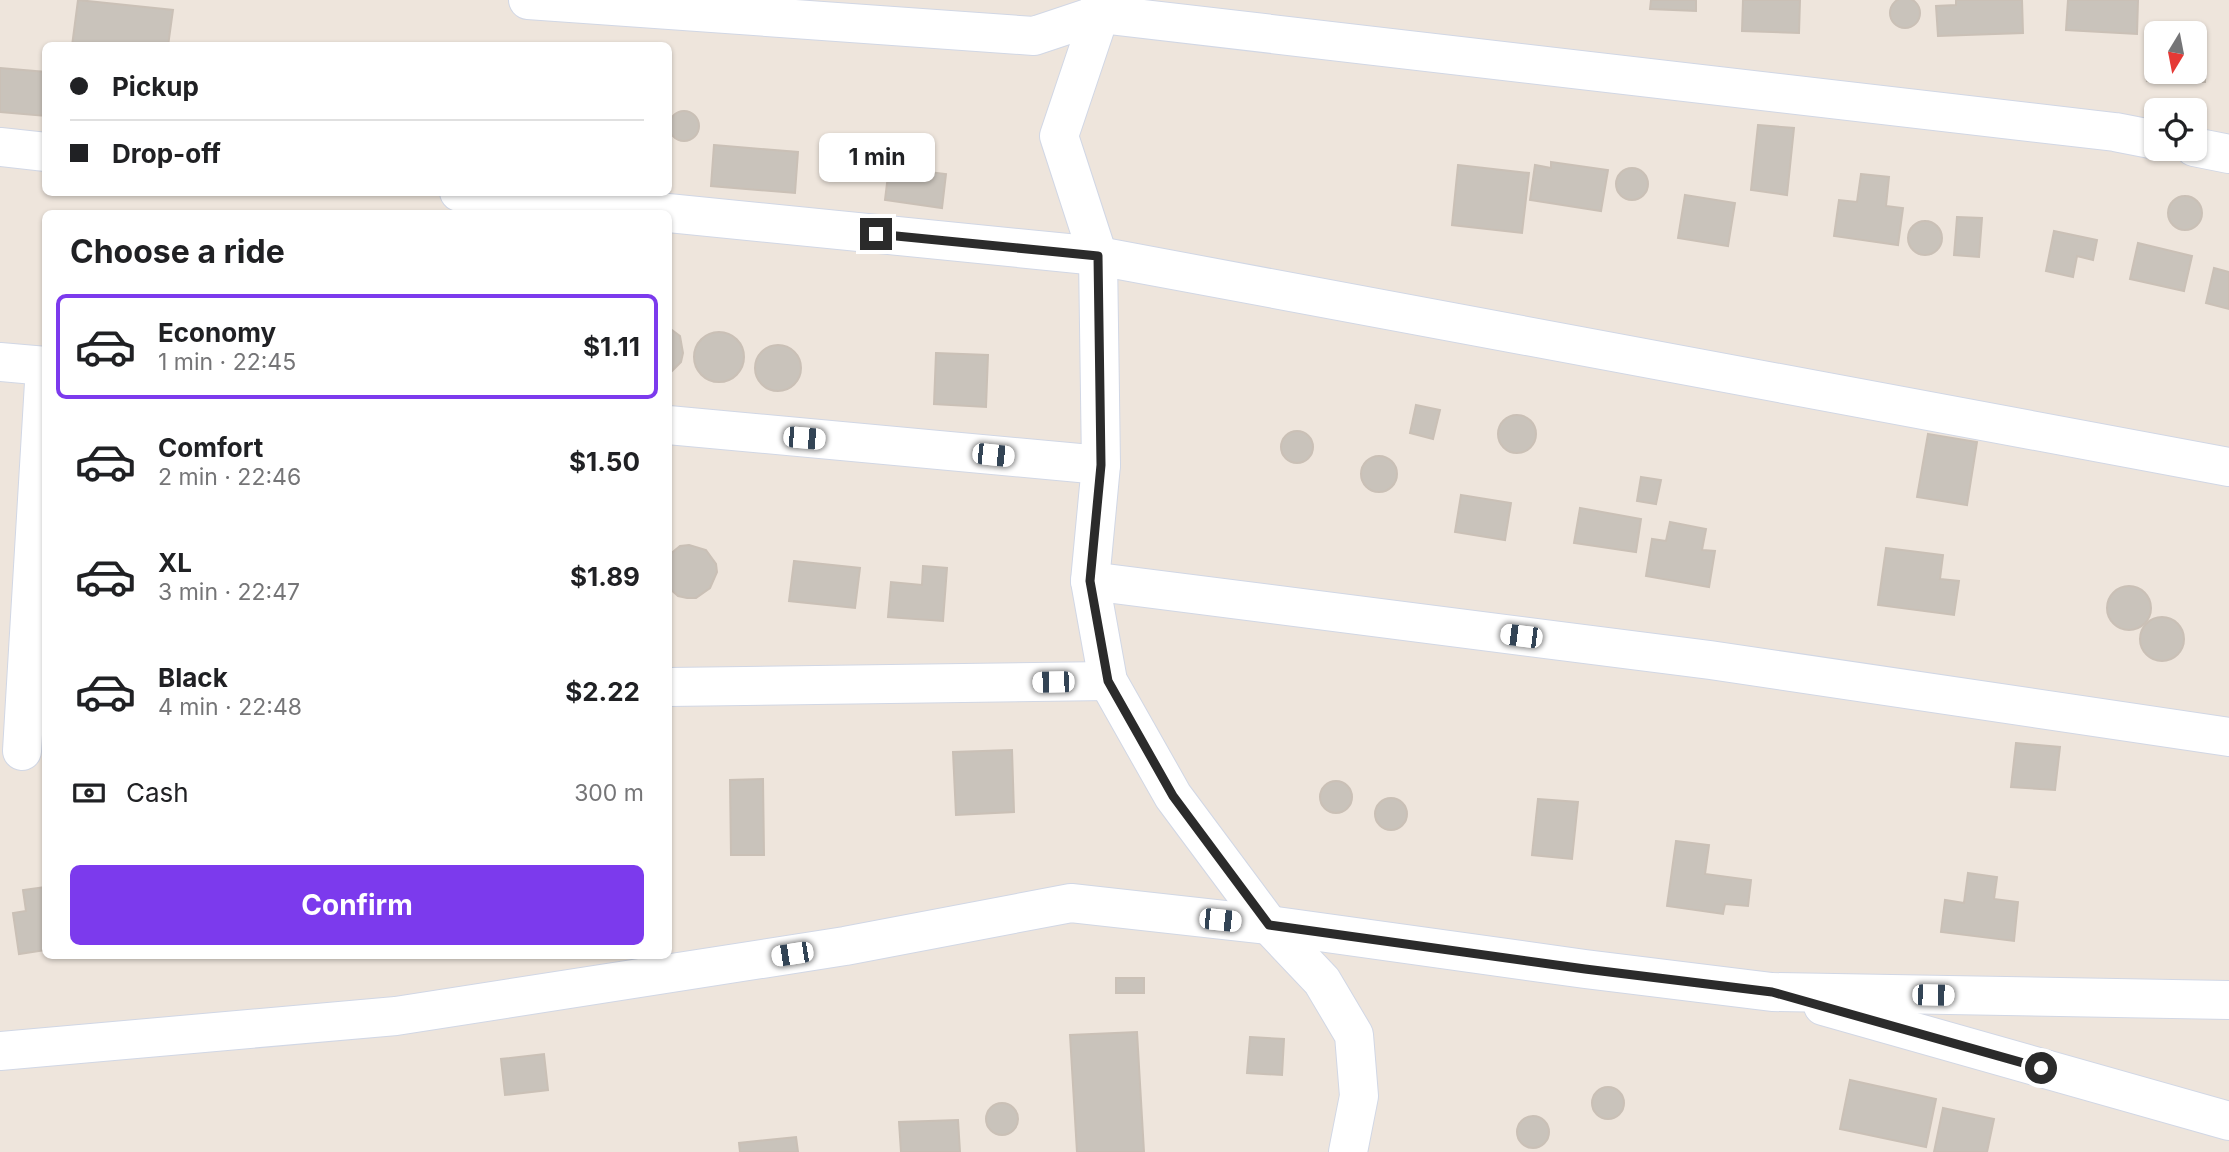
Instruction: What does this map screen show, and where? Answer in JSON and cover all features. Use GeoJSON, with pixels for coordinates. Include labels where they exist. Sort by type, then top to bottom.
{"type":"FeatureCollection","features":[{"type":"Feature","properties":{"kind":"street"},"geometry":{"type":"LineString","coordinates":[[528,0],[1034,36],[1100,7],[2144,138]]}},
{"type":"Feature","properties":{"kind":"street"},"geometry":{"type":"LineString","coordinates":[[1100,7],[1059,136],[1098,256],[1101,465],[1090,581],[1108,681],[1173,796],[1269,925],[1322,981],[1354,1035],[1359,1096],[1348,1152]]}},
{"type":"Feature","properties":{"kind":"street"},"geometry":{"type":"LineString","coordinates":[[0,147],[42,152]]}},
{"type":"Feature","properties":{"kind":"street"},"geometry":{"type":"LineString","coordinates":[[2207,150],[2229,154]]}},
{"type":"Feature","properties":{"kind":"street"},"geometry":{"type":"LineString","coordinates":[[499,196],[639,210]]}},
{"type":"Feature","properties":{"kind":"street"},"geometry":{"type":"LineString","coordinates":[[672,213],[1098,256],[2229,467]]}},
{"type":"Feature","properties":{"kind":"street"},"geometry":{"type":"LineString","coordinates":[[0,362],[42,366]]}},
{"type":"Feature","properties":{"kind":"street"},"geometry":{"type":"LineString","coordinates":[[23,750],[42,418]]}},
{"type":"Feature","properties":{"kind":"street"},"geometry":{"type":"LineString","coordinates":[[672,425],[1101,465]]}},
{"type":"Feature","properties":{"kind":"street"},"geometry":{"type":"LineString","coordinates":[[1090,581],[1710,660],[2229,737]]}},
{"type":"Feature","properties":{"kind":"street"},"geometry":{"type":"LineString","coordinates":[[672,687],[1108,681]]}},
{"type":"Feature","properties":{"kind":"street"},"geometry":{"type":"LineString","coordinates":[[0,1051],[396,1016],[845,946],[1071,903],[1269,925],[1772,992],[2229,1000]]}},
{"type":"Feature","properties":{"kind":"street"},"geometry":{"type":"LineString","coordinates":[[1772,992],[2229,1121]]}},
{"type":"Feature","properties":{"kind":"building"},"geometry":{"type":"Polygon","coordinates":[[[1899,-1],[1911,-1],[1919,7],[1919,19],[1911,27],[1899,27],[1891,19],[1891,7],[1899,-1]]]}},
{"type":"Feature","properties":{"kind":"building"},"geometry":{"type":"Polygon","coordinates":[[[78,0],[173,10],[169,42],[73,42],[78,0]]]}},
{"type":"Feature","properties":{"kind":"building"},"geometry":{"type":"Polygon","coordinates":[[[1651,0],[1696,0],[1696,11],[1650,9],[1651,0]]]}},
{"type":"Feature","properties":{"kind":"building"},"geometry":{"type":"Polygon","coordinates":[[[1743,0],[1800,0],[1799,33],[1742,31],[1743,0]]]}},
{"type":"Feature","properties":{"kind":"building"},"geometry":{"type":"Polygon","coordinates":[[[1956,0],[2022,0],[2023,33],[1938,36],[1936,6],[1956,5],[1956,0]]]}},
{"type":"Feature","properties":{"kind":"building"},"geometry":{"type":"Polygon","coordinates":[[[2068,0],[2138,0],[2137,34],[2066,30],[2068,0]]]}},
{"type":"Feature","properties":{"kind":"building"},"geometry":{"type":"Polygon","coordinates":[[[0,68],[42,72],[42,116],[0,112],[0,68]]]}},
{"type":"Feature","properties":{"kind":"building"},"geometry":{"type":"Polygon","coordinates":[[[678,112],[690,112],[698,120],[698,132],[690,140],[678,140],[672,134],[672,118],[678,112]]]}},
{"type":"Feature","properties":{"kind":"building"},"geometry":{"type":"Polygon","coordinates":[[[1758,125],[1794,128],[1787,195],[1751,190],[1758,125]]]}},
{"type":"Feature","properties":{"kind":"building"},"geometry":{"type":"Polygon","coordinates":[[[714,145],[798,152],[795,193],[711,186],[714,145]]]}},
{"type":"Feature","properties":{"kind":"building"},"geometry":{"type":"Polygon","coordinates":[[[1551,162],[1608,170],[1601,211],[1530,200],[1535,165],[1551,168],[1551,162]]]}},
{"type":"Feature","properties":{"kind":"building"},"geometry":{"type":"Polygon","coordinates":[[[1458,165],[1529,173],[1522,233],[1452,225],[1458,165]]]}},
{"type":"Feature","properties":{"kind":"building"},"geometry":{"type":"Polygon","coordinates":[[[889,167],[946,174],[942,208],[885,200],[889,167]]]}},
{"type":"Feature","properties":{"kind":"building"},"geometry":{"type":"Polygon","coordinates":[[[1632,168],[1643,173],[1648,184],[1643,195],[1632,200],[1621,195],[1616,184],[1621,173],[1632,168]]]}},
{"type":"Feature","properties":{"kind":"building"},"geometry":{"type":"Polygon","coordinates":[[[1861,174],[1889,177],[1886,206],[1903,208],[1898,245],[1834,236],[1839,200],[1857,202],[1861,174]]]}},
{"type":"Feature","properties":{"kind":"building"},"geometry":{"type":"Polygon","coordinates":[[[1685,195],[1735,203],[1728,246],[1678,238],[1685,195]]]}},
{"type":"Feature","properties":{"kind":"building"},"geometry":{"type":"Polygon","coordinates":[[[2185,196],[2197,201],[2202,213],[2197,225],[2185,230],[2173,225],[2168,213],[2173,201],[2185,196]]]}},
{"type":"Feature","properties":{"kind":"building"},"geometry":{"type":"Polygon","coordinates":[[[1957,217],[1982,218],[1979,257],[1954,255],[1957,217]]]}},
{"type":"Feature","properties":{"kind":"building"},"geometry":{"type":"Polygon","coordinates":[[[1925,221],[1937,226],[1942,238],[1937,250],[1925,255],[1913,250],[1908,238],[1913,226],[1925,221]]]}},
{"type":"Feature","properties":{"kind":"building"},"geometry":{"type":"Polygon","coordinates":[[[2054,231],[2097,240],[2093,260],[2077,256],[2073,277],[2046,271],[2054,231]]]}},
{"type":"Feature","properties":{"kind":"building"},"geometry":{"type":"Polygon","coordinates":[[[2138,243],[2192,256],[2184,291],[2130,279],[2138,243]]]}},
{"type":"Feature","properties":{"kind":"building"},"geometry":{"type":"Polygon","coordinates":[[[2214,268],[2229,272],[2229,309],[2206,303],[2214,268]]]}},
{"type":"Feature","properties":{"kind":"building"},"geometry":{"type":"Polygon","coordinates":[[[672,330],[680,336],[683,353],[681,362],[672,371],[672,330]]]}},
{"type":"Feature","properties":{"kind":"building"},"geometry":{"type":"Polygon","coordinates":[[[719,332],[736,340],[744,357],[736,374],[719,382],[702,374],[694,357],[702,340],[719,332]]]}},
{"type":"Feature","properties":{"kind":"building"},"geometry":{"type":"Polygon","coordinates":[[[778,345],[794,352],[801,368],[794,384],[778,391],[762,384],[755,368],[762,352],[778,345]]]}},
{"type":"Feature","properties":{"kind":"building"},"geometry":{"type":"Polygon","coordinates":[[[936,353],[988,355],[986,407],[934,404],[936,353]]]}},
{"type":"Feature","properties":{"kind":"building"},"geometry":{"type":"Polygon","coordinates":[[[1416,405],[1440,410],[1433,439],[1410,433],[1416,405]]]}},
{"type":"Feature","properties":{"kind":"building"},"geometry":{"type":"Polygon","coordinates":[[[1517,415],[1530,421],[1536,434],[1530,447],[1517,453],[1504,447],[1498,434],[1504,421],[1517,415]]]}},
{"type":"Feature","properties":{"kind":"building"},"geometry":{"type":"Polygon","coordinates":[[[1297,431],[1308,436],[1313,447],[1308,458],[1297,463],[1286,458],[1281,447],[1286,436],[1297,431]]]}},
{"type":"Feature","properties":{"kind":"building"},"geometry":{"type":"Polygon","coordinates":[[[1928,434],[1977,442],[1967,505],[1917,497],[1928,434]]]}},
{"type":"Feature","properties":{"kind":"building"},"geometry":{"type":"Polygon","coordinates":[[[1379,456],[1392,461],[1397,474],[1392,487],[1379,492],[1366,487],[1361,474],[1366,461],[1379,456]]]}},
{"type":"Feature","properties":{"kind":"building"},"geometry":{"type":"Polygon","coordinates":[[[1641,477],[1661,480],[1656,504],[1637,501],[1641,477]]]}},
{"type":"Feature","properties":{"kind":"building"},"geometry":{"type":"Polygon","coordinates":[[[1461,495],[1511,503],[1505,540],[1455,532],[1461,495]]]}},
{"type":"Feature","properties":{"kind":"building"},"geometry":{"type":"Polygon","coordinates":[[[1580,508],[1641,519],[1636,552],[1574,543],[1580,508]]]}},
{"type":"Feature","properties":{"kind":"building"},"geometry":{"type":"Polygon","coordinates":[[[1670,522],[1706,529],[1702,550],[1715,551],[1709,587],[1646,576],[1652,539],[1666,541],[1670,522]]]}},
{"type":"Feature","properties":{"kind":"building"},"geometry":{"type":"Polygon","coordinates":[[[689,545],[706,550],[716,564],[717,572],[710,588],[696,598],[678,596],[672,591],[672,553],[680,546],[689,545]]]}},
{"type":"Feature","properties":{"kind":"building"},"geometry":{"type":"Polygon","coordinates":[[[1886,548],[1943,555],[1940,579],[1959,581],[1954,615],[1878,605],[1886,548]]]}},
{"type":"Feature","properties":{"kind":"building"},"geometry":{"type":"Polygon","coordinates":[[[794,561],[860,568],[855,608],[789,601],[794,561]]]}},
{"type":"Feature","properties":{"kind":"building"},"geometry":{"type":"Polygon","coordinates":[[[923,566],[947,568],[943,621],[888,617],[891,582],[922,585],[923,566]]]}},
{"type":"Feature","properties":{"kind":"building"},"geometry":{"type":"Polygon","coordinates":[[[2129,586],[2144,593],[2151,608],[2144,623],[2129,630],[2114,623],[2107,608],[2114,593],[2129,586]]]}},
{"type":"Feature","properties":{"kind":"building"},"geometry":{"type":"Polygon","coordinates":[[[2162,617],[2177,624],[2184,639],[2177,654],[2162,661],[2147,654],[2140,639],[2147,624],[2162,617]]]}},
{"type":"Feature","properties":{"kind":"building"},"geometry":{"type":"Polygon","coordinates":[[[2016,743],[2060,747],[2055,790],[2011,787],[2016,743]]]}},
{"type":"Feature","properties":{"kind":"building"},"geometry":{"type":"Polygon","coordinates":[[[1012,750],[1014,812],[956,815],[953,752],[1012,750]]]}},
{"type":"Feature","properties":{"kind":"building"},"geometry":{"type":"Polygon","coordinates":[[[763,779],[764,855],[731,855],[730,780],[763,779]]]}},
{"type":"Feature","properties":{"kind":"building"},"geometry":{"type":"Polygon","coordinates":[[[1336,781],[1347,786],[1352,797],[1347,808],[1336,813],[1325,808],[1320,797],[1325,786],[1336,781]]]}},
{"type":"Feature","properties":{"kind":"building"},"geometry":{"type":"Polygon","coordinates":[[[1391,798],[1402,803],[1407,814],[1402,825],[1391,830],[1380,825],[1375,814],[1380,803],[1391,798]]]}},
{"type":"Feature","properties":{"kind":"building"},"geometry":{"type":"Polygon","coordinates":[[[1538,799],[1578,802],[1572,859],[1532,855],[1538,799]]]}},
{"type":"Feature","properties":{"kind":"building"},"geometry":{"type":"Polygon","coordinates":[[[1676,841],[1709,845],[1705,874],[1751,880],[1748,906],[1725,904],[1723,914],[1667,906],[1676,841]]]}},
{"type":"Feature","properties":{"kind":"building"},"geometry":{"type":"Polygon","coordinates":[[[1968,873],[1997,877],[1994,899],[2018,902],[2014,941],[1941,932],[1945,900],[1964,903],[1968,873]]]}},
{"type":"Feature","properties":{"kind":"building"},"geometry":{"type":"Polygon","coordinates":[[[42,888],[42,951],[19,954],[13,913],[26,911],[23,890],[42,888]]]}},
{"type":"Feature","properties":{"kind":"building"},"geometry":{"type":"Polygon","coordinates":[[[1116,978],[1144,978],[1144,993],[1116,993],[1116,978]]]}},
{"type":"Feature","properties":{"kind":"building"},"geometry":{"type":"Polygon","coordinates":[[[1137,1032],[1144,1152],[1077,1152],[1070,1035],[1137,1032]]]}},
{"type":"Feature","properties":{"kind":"building"},"geometry":{"type":"Polygon","coordinates":[[[1250,1037],[1284,1039],[1282,1075],[1247,1073],[1250,1037]]]}},
{"type":"Feature","properties":{"kind":"building"},"geometry":{"type":"Polygon","coordinates":[[[544,1054],[548,1090],[505,1095],[501,1059],[544,1054]]]}},
{"type":"Feature","properties":{"kind":"building"},"geometry":{"type":"Polygon","coordinates":[[[1850,1080],[1936,1099],[1926,1147],[1840,1129],[1850,1080]]]}},
{"type":"Feature","properties":{"kind":"building"},"geometry":{"type":"Polygon","coordinates":[[[1608,1087],[1619,1092],[1624,1103],[1619,1114],[1608,1119],[1597,1114],[1592,1103],[1597,1092],[1608,1087]]]}},
{"type":"Feature","properties":{"kind":"building"},"geometry":{"type":"Polygon","coordinates":[[[1002,1103],[1013,1108],[1018,1119],[1013,1130],[1002,1135],[991,1130],[986,1119],[991,1108],[1002,1103]]]}},
{"type":"Feature","properties":{"kind":"building"},"geometry":{"type":"Polygon","coordinates":[[[1943,1108],[1994,1119],[1987,1152],[1934,1152],[1943,1108]]]}},
{"type":"Feature","properties":{"kind":"building"},"geometry":{"type":"Polygon","coordinates":[[[1533,1116],[1544,1121],[1549,1132],[1544,1143],[1533,1148],[1522,1143],[1517,1132],[1522,1121],[1533,1116]]]}},
{"type":"Feature","properties":{"kind":"building"},"geometry":{"type":"Polygon","coordinates":[[[958,1120],[960,1152],[901,1152],[899,1122],[958,1120]]]}},
{"type":"Feature","properties":{"kind":"building"},"geometry":{"type":"Polygon","coordinates":[[[796,1137],[798,1152],[740,1152],[739,1143],[796,1137]]]}},
{"type":"Feature","properties":{"kind":"route"},"geometry":{"type":"LineString","coordinates":[[876,234],[1098,256],[1101,465],[1090,581],[1108,681],[1173,796],[1269,925],[1772,992],[2041,1068]]}}]}
